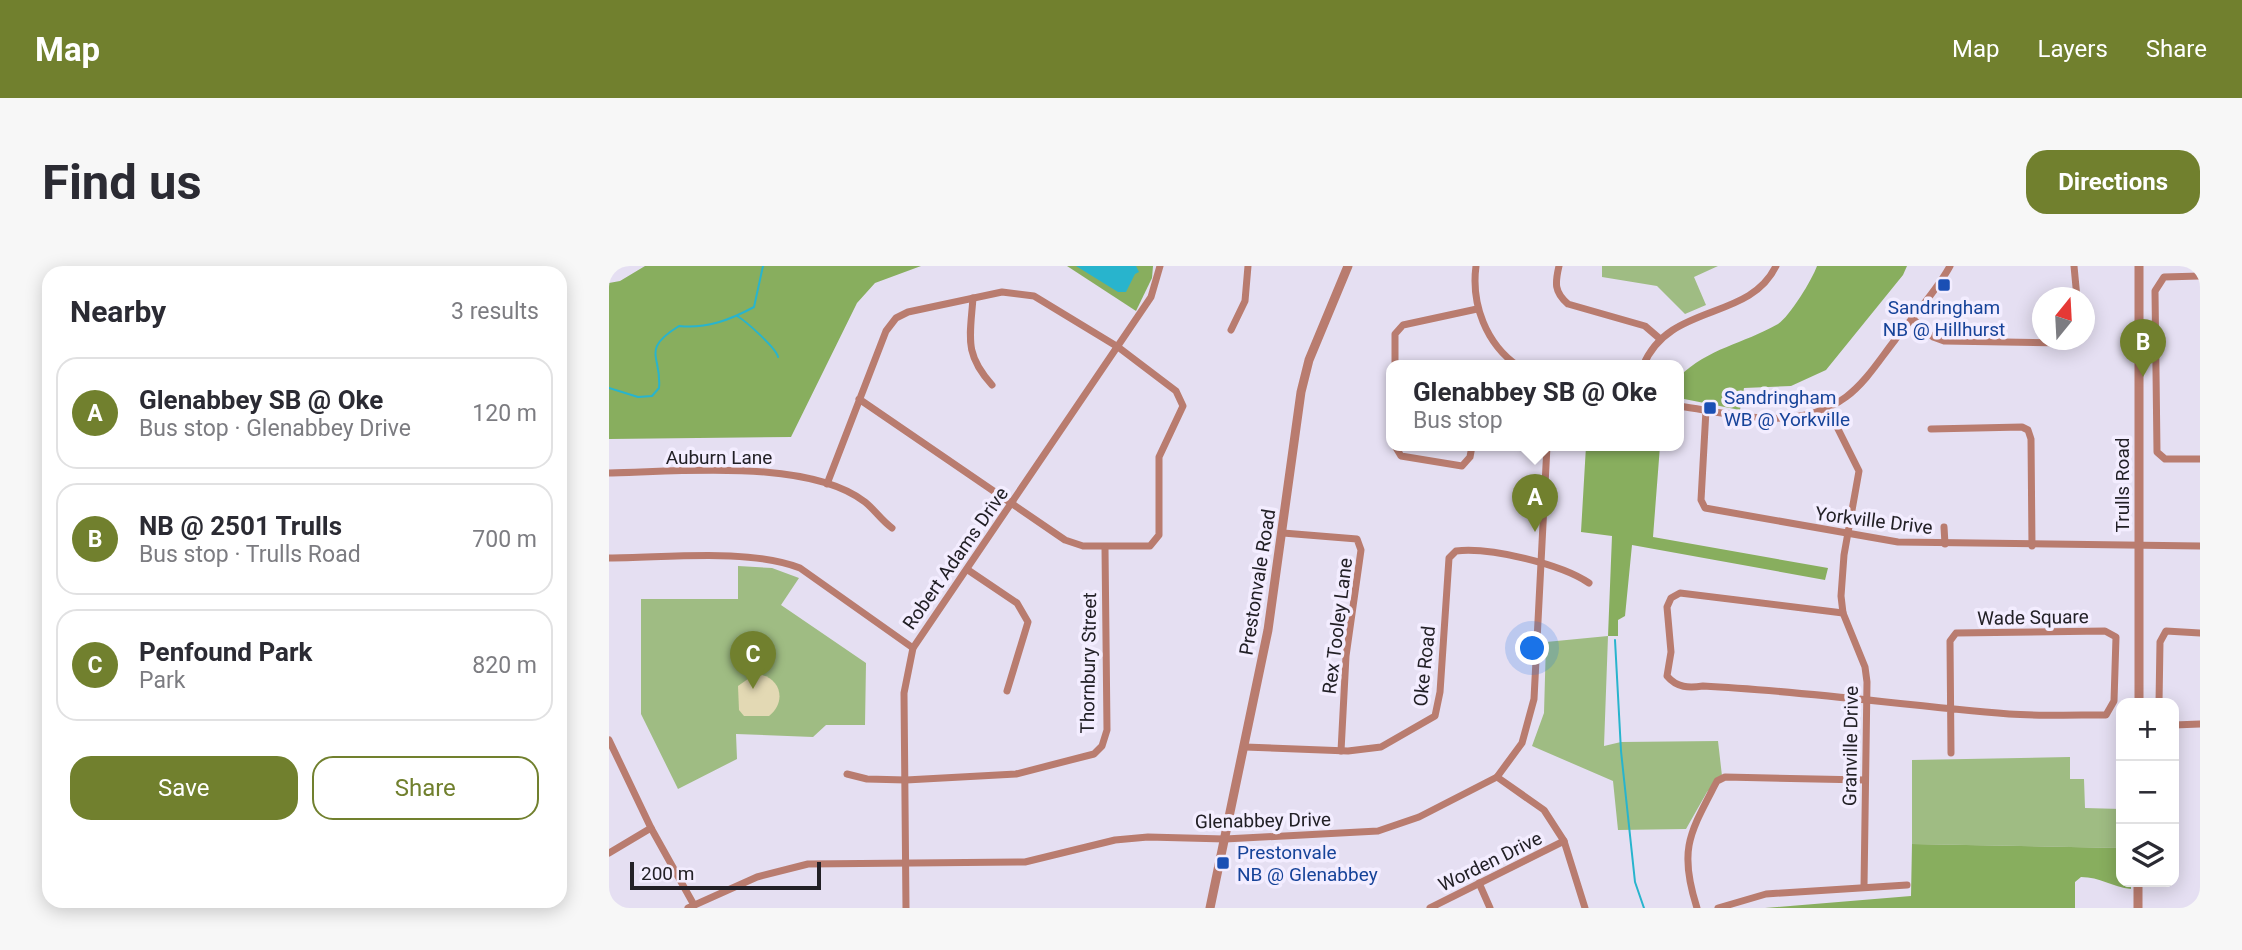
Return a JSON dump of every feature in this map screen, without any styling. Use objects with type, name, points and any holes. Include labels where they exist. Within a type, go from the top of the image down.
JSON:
[{"type":"street","name":"Robert Adams Drive","points":[[906,908],[904,693],[913,648],[931,617],[968,570],[1151,297],[1160,266]]},
{"type":"street","points":[[1231,330],[1245,301],[1248,266]]},
{"type":"street","name":"Prestonvale Road","points":[[1210,908],[1245,747],[1283,533],[1305,374],[1347,266]]},
{"type":"street","points":[[1476,266],[1477,309],[1491,339],[1510,360]]},
{"type":"street","points":[[1559,266],[1555,284],[1559,296],[1568,304],[1637,323],[1659,338]]},
{"type":"street","points":[[1646,360],[1659,338],[1675,326],[1756,292],[1776,266]]},
{"type":"street","points":[[1684,407],[1770,420],[1789,419],[1828,409],[1848,396],[1868,374],[1950,266]]},
{"type":"street","points":[[2074,266],[2076,287]]},
{"type":"street","name":"Trulls Road","points":[[2139,266],[2139,698]]},
{"type":"street","points":[[2200,276],[2164,277],[2155,290],[2157,452],[2165,459],[2200,459]]},
{"type":"street","points":[[827,484],[859,399],[886,331],[896,318],[908,312],[1002,292],[1034,296],[1118,347],[1176,391],[1183,406],[1159,457],[1159,535],[1150,546],[1083,547],[1065,540],[1014,502],[859,399]]},
{"type":"street","points":[[973,298],[969,349],[976,367],[992,385]]},
{"type":"street","points":[[1395,360],[1395,334],[1403,325],[1477,309]]},
{"type":"street","points":[[1912,318],[1933,338],[1944,341],[2032,343]]},
{"type":"street","name":"Granville Drive","points":[[1828,409],[1859,471],[1847,535],[1841,596],[1843,613],[1865,667],[1864,887]]},
{"type":"street","name":"Yorkville Drive","points":[[1706,410],[1701,500],[1705,508],[1847,535],[1945,544],[2200,546]]},
{"type":"street","points":[[1930,429],[2022,427],[2028,430],[2031,439],[2032,546]]},
{"type":"street","points":[[1398,451],[1401,456],[1462,466],[1470,457],[1471,451]]},
{"type":"street","name":"Glenabbey Drive","points":[[691,906],[711,900],[757,877],[796,865],[1025,862],[1115,840],[1148,836],[1225,839],[1378,831],[1419,817],[1497,777],[1522,743],[1534,699],[1547,451]]},
{"type":"street","name":"Auburn Lane","points":[[609,473],[748,471],[806,477],[864,502],[879,519],[892,527]]},
{"type":"street","points":[[1944,527],[1945,544]]},
{"type":"street","name":"Rex Tooley Lane","points":[[1283,533],[1357,539],[1361,550],[1346,656],[1341,751]]},
{"type":"street","name":"Thornbury Street","points":[[906,780],[1016,774],[1094,754],[1102,746],[1107,730],[1105,548]]},
{"type":"street","name":"Oke Road","points":[[1245,747],[1341,751],[1381,747],[1435,716],[1440,692],[1449,558],[1456,551],[1464,550],[1539,562]]},
{"type":"street","points":[[609,558],[759,557],[784,562],[800,568],[913,648]]},
{"type":"street","points":[[1539,562],[1572,571],[1589,583]]},
{"type":"street","points":[[968,570],[1017,603],[1028,622],[1007,691]]},
{"type":"street","name":"Wade Square","points":[[1843,613],[1680,593],[1671,598],[1667,607],[1671,652],[1667,676],[1674,683],[1689,688],[1788,690],[1865,701],[2011,714],[2106,715],[2114,701],[2116,637],[2105,631],[1956,633],[1950,641],[1949,708]]},
{"type":"street","points":[[2159,698],[2160,642],[2166,631],[2200,633]]},
{"type":"street","points":[[1949,708],[1951,753]]},
{"type":"street","points":[[2179,725],[2200,724]]},
{"type":"street","points":[[609,740],[613,761],[691,906]]},
{"type":"street","points":[[847,774],[867,779],[906,780]]},
{"type":"street","points":[[1497,777],[1544,810],[1564,841],[1585,908]]},
{"type":"street","points":[[1697,908],[1689,883],[1686,853],[1692,828],[1717,781],[1724,777],[1865,780]]},
{"type":"street","points":[[609,853],[651,828]]},
{"type":"street","name":"Worden Drive","points":[[1430,908],[1564,841]]},
{"type":"street","points":[[1479,883],[1490,908]]},
{"type":"street","points":[[1718,908],[1766,894],[1907,885]]},
{"type":"street","points":[[2138,887],[2138,908]]},
{"type":"green space","points":[[645,266],[921,266],[875,283],[857,303],[791,437],[609,439],[609,283],[620,281]]},
{"type":"green space","points":[[1067,266],[1153,266],[1152,278],[1136,311]]},
{"type":"green space","points":[[1602,266],[1718,266],[1694,277],[1706,305],[1685,314],[1657,286],[1602,277]]},
{"type":"green space","points":[[1817,266],[1907,266],[1903,275],[1826,370],[1791,386],[1744,388],[1740,410],[1684,399],[1684,372],[1702,359],[1778,324],[1788,314]]},
{"type":"green space","points":[[1586,451],[1660,451],[1653,537],[1828,568],[1825,580],[1632,545],[1625,616],[1618,620],[1618,636],[1608,636],[1612,536],[1581,532]]},
{"type":"green space","points":[[738,566],[772,568],[799,578],[781,605],[866,663],[865,725],[826,725],[813,737],[736,734],[737,759],[678,789],[641,714],[641,599],[738,599]]},
{"type":"green space","points":[[1608,636],[1604,746],[1621,742],[1718,741],[1722,776],[1707,792],[1686,829],[1618,830],[1613,781],[1532,746],[1544,713],[1546,642]]},
{"type":"green space","points":[[2070,757],[2070,779],[2084,779],[2085,808],[2116,809],[2116,848],[1912,844],[1912,760]]},
{"type":"green space","points":[[1912,844],[2116,848],[2116,885],[2081,877],[2075,882],[2075,908],[1765,908],[1911,896]]},
{"type":"sand","points":[[755,674],[770,679],[779,690],[778,703],[769,716],[744,716],[739,710],[738,686]]},
{"type":"water","points":[[1076,266],[1136,266],[1139,272],[1135,274],[1126,292],[1118,292]]},
{"type":"waterway","points":[[609,388],[638,397],[652,396],[659,388],[655,354],[660,341],[679,326],[718,322],[754,307],[763,266]]},
{"type":"waterway","points":[[737,316],[754,329],[778,357]]},
{"type":"waterway","points":[[1615,640],[1621,751],[1635,882],[1644,908]]},
{"type":"place","name":"Sandringham NB @ Hillhurst","points":[[1944,285]]},
{"type":"place","name":"NB @ 2501 Trulls","points":[[2143,377]]},
{"type":"place","name":"Sandringham WB @ Yorkville","points":[[1710,408]]},
{"type":"place","name":"Glenabbey SB @ Oke","points":[[1535,532]]},
{"type":"place","name":"Penfound Park","points":[[753,689]]},
{"type":"place","name":"Prestonvale NB @ Glenabbey","points":[[1223,863]]}]
